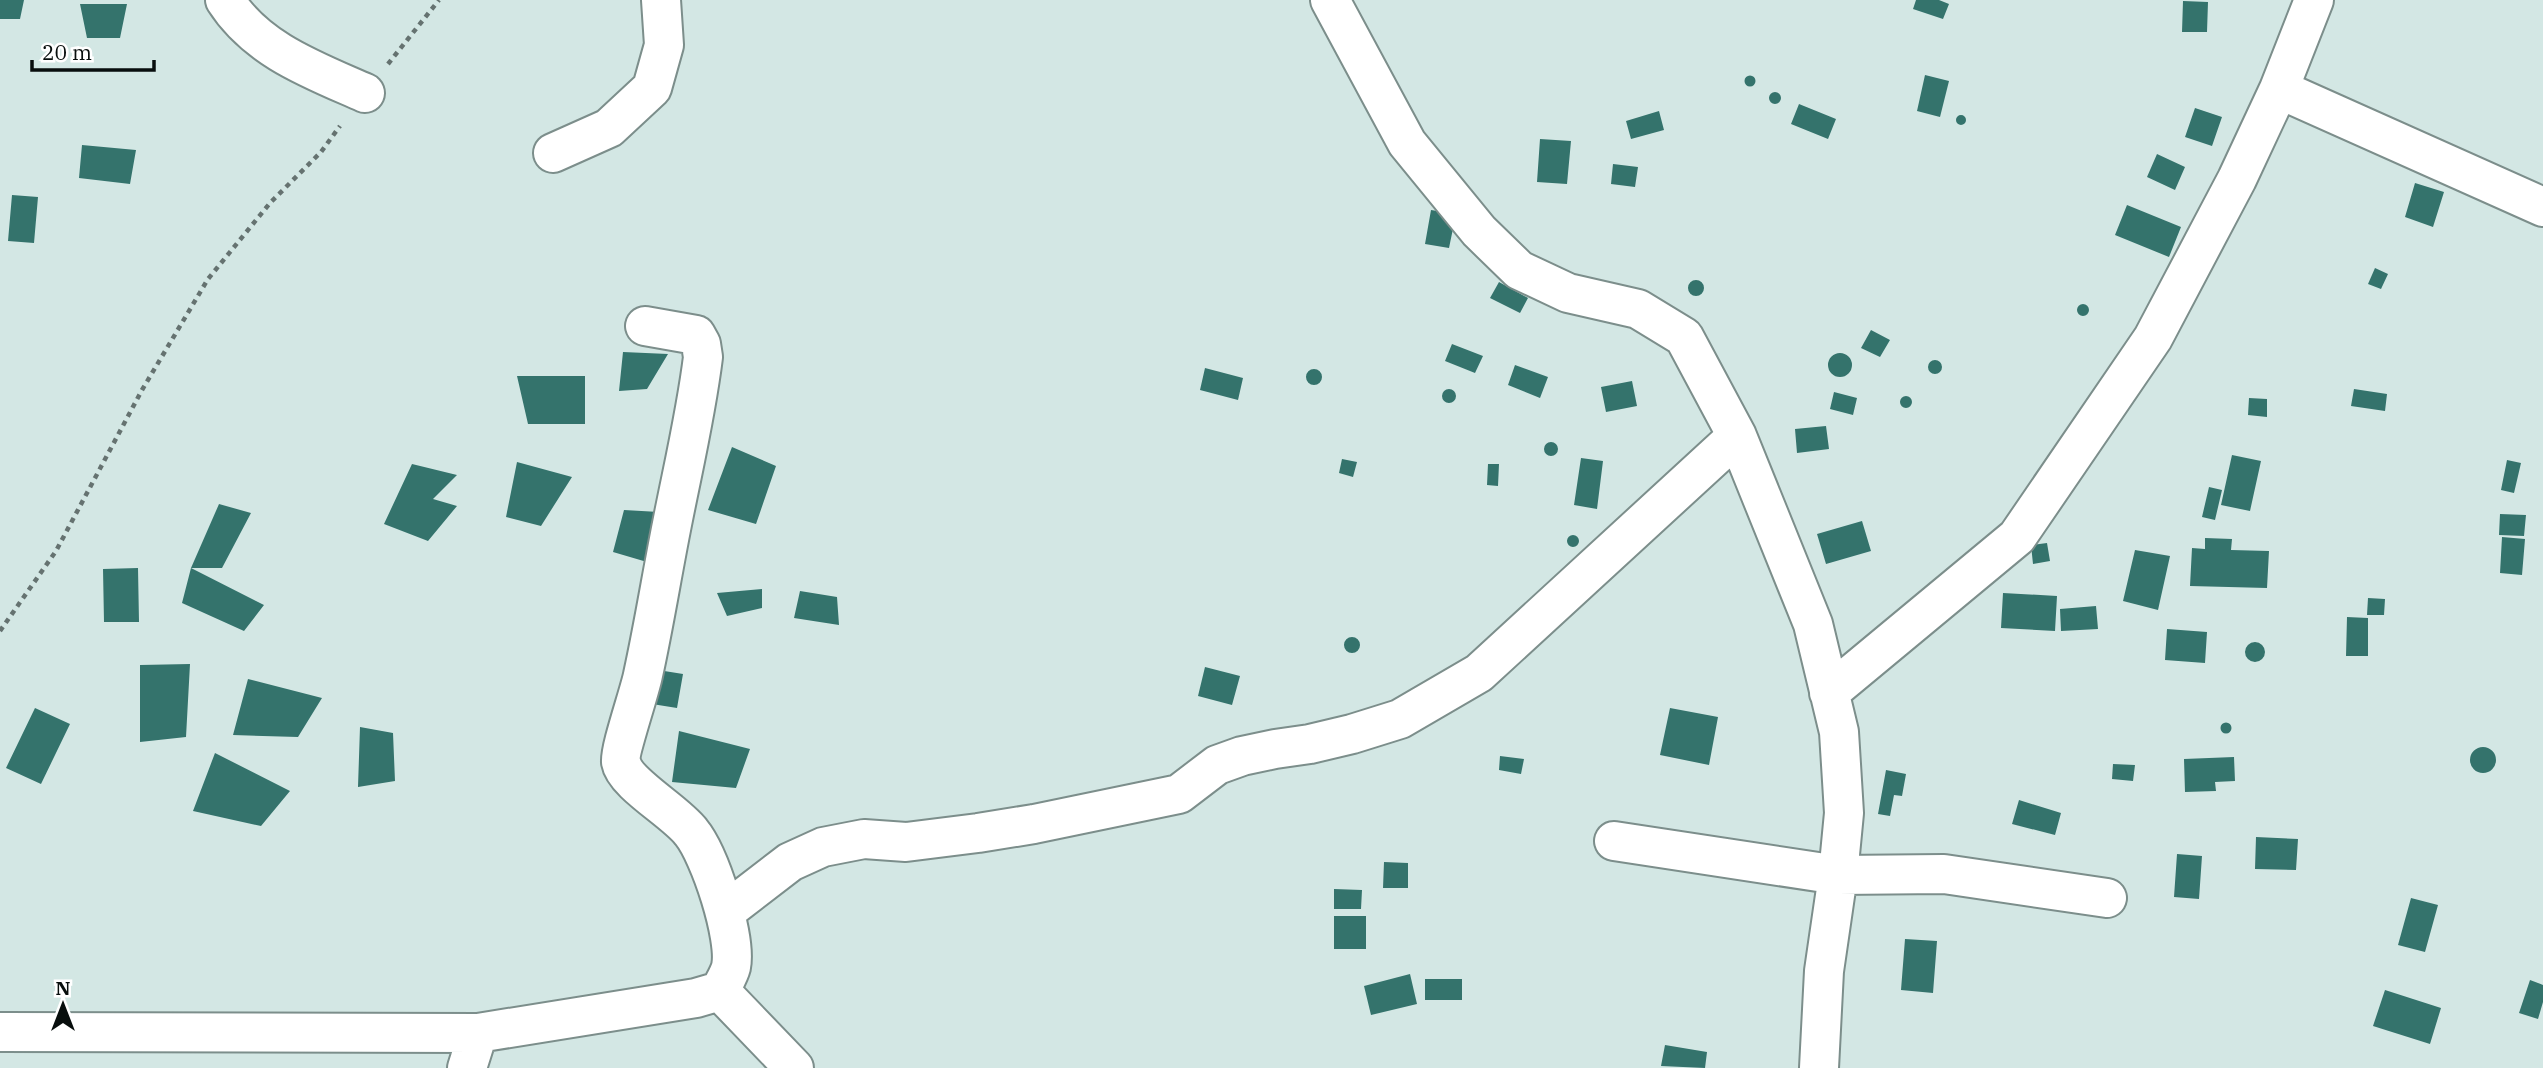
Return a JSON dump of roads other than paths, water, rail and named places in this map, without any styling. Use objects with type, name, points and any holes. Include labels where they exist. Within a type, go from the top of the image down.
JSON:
[{"type":"street","points":[[225,0],[234,14],[291,61],[365,93]]},
{"type":"street","points":[[553,153],[609,128],[652,88],[664,45],[661,0]]},
{"type":"street","points":[[1330,0],[1407,144],[1479,231],[1519,270],[1568,293],[1638,309],[1684,337],[1737,436],[1813,624],[1839,732],[1844,813],[1824,971],[1819,1068]]},
{"type":"street","points":[[1829,693],[2017,537],[2153,338],[2237,179],[2279,89],[2314,0]]},
{"type":"street","points":[[2279,89],[2543,207]]},
{"type":"street","points":[[0,1032],[472,1051],[720,991],[731,967],[724,912],[709,865],[691,832],[663,804],[627,776],[621,759],[648,654],[688,450],[703,357],[696,335],[645,326]]},
{"type":"street","points":[[724,912],[790,862],[823,847],[864,839],[906,842],[978,833],[1179,794],[1217,765],[1242,756],[1321,742],[1400,719],[1479,673],[1737,436]]},
{"type":"street","points":[[1614,841],[1838,875],[1944,874],[2107,898]]},
{"type":"street","points":[[720,991],[794,1068]]}]
